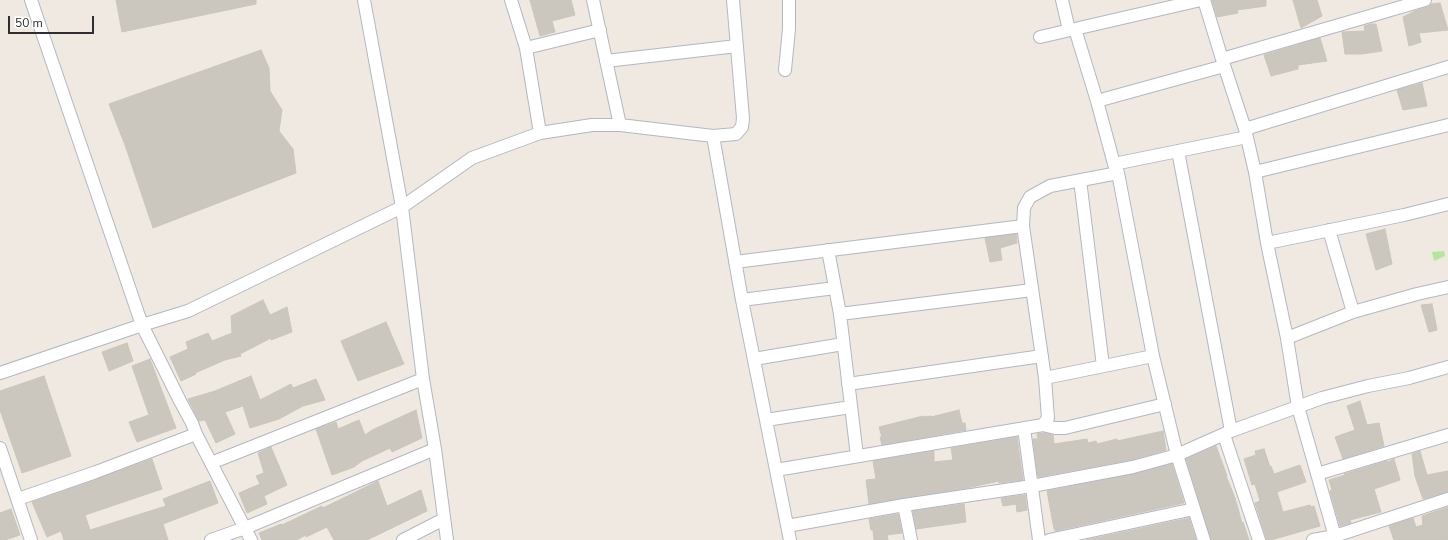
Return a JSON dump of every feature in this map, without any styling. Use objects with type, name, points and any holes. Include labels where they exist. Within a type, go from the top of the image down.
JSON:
[{"type":"street","points":[[31,0],[142,325],[251,540]]},
{"type":"street","points":[[364,0],[402,208],[423,379],[435,449],[447,540]]},
{"type":"street","points":[[511,0],[526,48],[540,133]]},
{"type":"street","points":[[594,0],[620,125]]},
{"type":"street","points":[[0,373],[188,311],[402,208],[472,158],[540,133],[592,125],[620,125],[713,136],[736,134],[742,127],[738,46],[733,0]]},
{"type":"street","points":[[785,70],[789,29],[789,0]]},
{"type":"street","points":[[1062,0],[1097,101],[1116,169],[1153,356],[1177,455],[1204,540]]},
{"type":"street","points":[[1040,37],[1202,0],[1246,133],[1287,338],[1298,407],[1336,538]]},
{"type":"street","points":[[1097,101],[1426,0]]},
{"type":"street","points":[[526,48],[600,30]]},
{"type":"street","points":[[606,61],[738,46]]},
{"type":"street","points":[[1043,425],[1048,418],[1045,378],[1023,226],[1024,208],[1030,197],[1050,186],[1080,180],[1178,151],[1246,133],[1448,67]]},
{"type":"street","points":[[1255,172],[1448,125]]},
{"type":"street","points":[[713,136],[742,300],[790,540]]},
{"type":"street","points":[[1178,151],[1228,433],[1259,540]]},
{"type":"street","points":[[1080,180],[1103,366]]},
{"type":"street","points":[[1267,243],[1404,215],[1448,204]]},
{"type":"street","points":[[735,262],[1023,226]]},
{"type":"street","points":[[1329,230],[1353,312]]},
{"type":"street","points":[[828,250],[840,314],[857,456]]},
{"type":"street","points":[[1287,338],[1353,312],[1448,287]]},
{"type":"street","points":[[742,300],[835,288]]},
{"type":"street","points":[[840,314],[1032,290]]},
{"type":"street","points":[[754,359],[843,344]]},
{"type":"street","points":[[848,384],[1042,356]]},
{"type":"street","points":[[1045,378],[1153,356]]},
{"type":"street","points":[[787,526],[904,505],[1032,486],[1133,467],[1177,455],[1228,433],[1330,396],[1368,386],[1409,378],[1448,367]]},
{"type":"street","points":[[211,463],[423,379]]},
{"type":"street","points":[[776,470],[1043,425],[1055,428],[1064,428],[1165,404]]},
{"type":"street","points":[[766,420],[851,407]]},
{"type":"street","points":[[1024,428],[1040,540]]},
{"type":"street","points":[[18,499],[96,472],[196,434]]},
{"type":"street","points":[[1317,474],[1448,435]]},
{"type":"street","points":[[0,448],[31,540]]},
{"type":"street","points":[[211,540],[245,528],[435,449]]},
{"type":"street","points":[[1313,540],[1336,538],[1448,499]]},
{"type":"street","points":[[904,505],[911,540]]},
{"type":"street","points":[[1049,540],[1194,510]]},
{"type":"street","points":[[403,540],[444,519]]},
{"type":"green space","points":[[1444,251],[1445,256],[1434,261],[1432,252]]},
{"type":"building","points":[[116,0],[256,0],[256,4],[122,32]]},
{"type":"building","points":[[530,0],[571,0],[575,15],[552,21],[555,32],[540,36]]},
{"type":"building","points":[[1212,0],[1266,0],[1266,6],[1237,10],[1238,13],[1217,17]]},
{"type":"building","points":[[1293,0],[1317,0],[1322,16],[1301,28]]},
{"type":"building","points":[[1440,3],[1448,30],[1419,33],[1421,42],[1409,46],[1403,17],[1431,4]]},
{"type":"building","points":[[1376,24],[1382,51],[1362,54],[1345,54],[1342,32],[1365,31],[1364,26]]},
{"type":"building","points":[[1320,38],[1327,61],[1298,65],[1298,69],[1271,76],[1264,55]]},
{"type":"building","points":[[261,50],[269,68],[270,91],[282,110],[279,131],[293,149],[296,173],[153,228],[125,145],[109,104]]},
{"type":"building","points":[[1422,83],[1427,106],[1403,110],[1397,90]]},
{"type":"building","points":[[1385,229],[1392,264],[1376,270],[1366,234]]},
{"type":"building","points":[[1016,234],[1017,243],[1000,248],[1002,260],[990,262],[985,238]]},
{"type":"building","points":[[263,300],[270,315],[287,307],[292,332],[271,340],[271,338],[240,354],[241,356],[225,360],[181,381],[170,357],[188,349],[186,342],[208,333],[212,341],[232,333],[231,316]]},
{"type":"building","points":[[1432,304],[1437,330],[1429,332],[1421,305]]},
{"type":"building","points":[[386,322],[404,364],[358,381],[341,341]]},
{"type":"building","points":[[127,343],[133,361],[109,371],[102,352]]},
{"type":"building","points":[[150,359],[176,428],[137,442],[129,422],[149,415],[132,366]]},
{"type":"building","points":[[44,376],[71,456],[22,473],[0,410],[0,391]]},
{"type":"building","points":[[251,376],[260,400],[291,384],[293,388],[316,379],[325,400],[303,406],[279,419],[250,428],[243,406],[225,412],[235,434],[216,443],[205,420],[199,421],[188,399],[215,391]]},
{"type":"building","points":[[1360,401],[1367,425],[1379,423],[1384,446],[1343,459],[1335,437],[1355,430],[1347,406]]},
{"type":"building","points":[[416,410],[422,438],[392,452],[390,448],[362,461],[354,467],[332,475],[316,429],[336,422],[338,429],[359,420],[365,435],[372,430]]},
{"type":"building","points":[[959,410],[962,423],[965,423],[966,430],[882,445],[880,437],[882,437],[879,427],[923,416],[931,417]]},
{"type":"building","points":[[1163,431],[1166,450],[1131,460],[1038,477],[1033,439],[1038,439],[1037,434],[1043,433],[1053,435],[1054,444],[1087,439],[1088,443],[1096,441],[1097,444]]},
{"type":"building","points":[[1017,437],[1023,480],[999,483],[999,481],[962,489],[869,504],[866,480],[876,479],[873,461],[934,451],[934,462],[953,460],[951,448]]},
{"type":"building","points":[[1216,446],[1249,540],[1211,540],[1186,459]]},
{"type":"building","points":[[271,447],[287,485],[264,496],[267,504],[247,513],[239,493],[260,484],[256,476],[264,473],[258,453]]},
{"type":"building","points":[[1264,449],[1274,474],[1300,465],[1306,482],[1277,492],[1283,512],[1310,505],[1311,507],[1314,506],[1320,526],[1267,540],[1255,503],[1260,501],[1255,484],[1252,485],[1244,459],[1256,455],[1255,451]]},
{"type":"building","points":[[1420,451],[1427,475],[1448,471],[1448,492],[1423,499],[1415,476],[1412,454]]},
{"type":"building","points":[[152,459],[162,489],[85,515],[90,530],[166,506],[163,499],[210,481],[218,503],[163,524],[168,540],[64,540],[61,531],[47,537],[32,502]]},
{"type":"building","points":[[1394,459],[1400,480],[1374,489],[1381,512],[1350,520],[1351,523],[1340,526],[1330,491],[1332,490],[1329,480]]},
{"type":"building","points":[[1172,464],[1184,503],[1055,531],[1047,491],[1134,474]]},
{"type":"building","points":[[378,481],[387,506],[421,490],[427,511],[367,540],[334,540],[327,527],[296,540],[262,540],[259,533],[281,524],[282,525],[322,506],[323,508]]},
{"type":"building","points":[[1025,495],[1027,510],[1017,512],[1016,504],[1003,506],[1001,498]]},
{"type":"building","points":[[964,504],[966,522],[916,529],[913,511]]},
{"type":"building","points":[[1448,507],[1448,540],[1394,540],[1389,526],[1413,518],[1416,527],[1423,525],[1422,516]]},
{"type":"building","points":[[11,509],[20,535],[5,540],[0,540],[0,513]]},
{"type":"building","points":[[898,514],[902,533],[887,535],[888,540],[874,540],[873,530],[871,530],[869,519]]},
{"type":"building","points":[[1189,518],[1196,540],[1086,540]]}]
